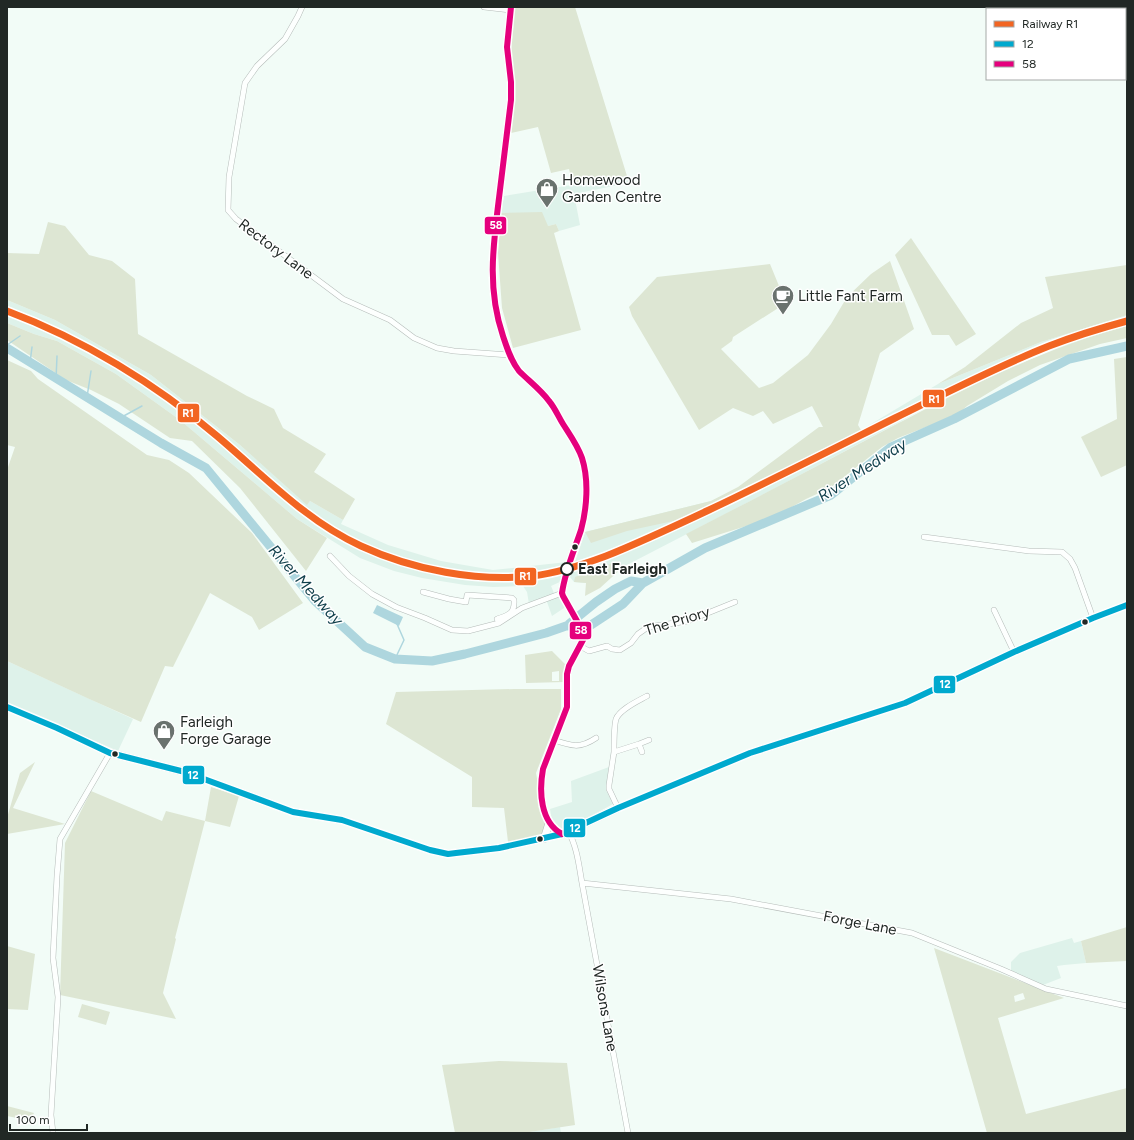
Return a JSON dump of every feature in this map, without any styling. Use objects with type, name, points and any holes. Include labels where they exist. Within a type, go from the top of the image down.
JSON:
[{"type":"main road","points":[[511,9],[507,47],[511,82],[511,100],[492,261],[492,276],[498,316],[502,335],[509,354],[518,370],[550,402],[578,448],[585,470],[586,506],[562,593],[584,638],[569,666],[567,674],[567,707],[543,769],[541,789],[543,806],[549,823],[556,831],[565,833]]},
{"type":"main road","points":[[7,707],[57,728],[110,753],[185,772],[293,812],[342,820],[430,850],[441,853],[456,853],[499,848],[565,833],[618,808],[750,753],[906,703],[1014,652],[1093,618],[1127,606]]},
{"type":"main road","points":[[544,839],[549,823]]},
{"type":"street","name":"Rectory Lane","points":[[302,7],[285,39],[257,66],[245,83],[229,177],[228,210],[236,219],[343,299],[390,320],[414,338],[437,348],[448,350],[509,354]]},
{"type":"street","points":[[484,7],[511,9]]},
{"type":"street","points":[[924,536],[1029,551],[1062,552],[1070,559],[1075,568],[1093,618]]},
{"type":"street","points":[[330,556],[349,576],[372,594],[396,607],[452,630],[468,631],[499,623],[524,608],[562,593]]},
{"type":"street","points":[[423,592],[466,602],[467,595],[512,598],[514,600],[514,609],[512,612],[497,619],[499,623]]},
{"type":"street","name":"The Priory","points":[[582,643],[588,651],[607,646],[612,649],[620,650],[631,644],[638,634],[648,627],[688,622],[735,602]]},
{"type":"street","points":[[994,610],[1014,652]]},
{"type":"street","points":[[618,808],[609,789],[614,752],[616,719],[628,707],[647,696]]},
{"type":"street","points":[[554,740],[567,745],[576,746],[590,745],[596,738]]},
{"type":"street","points":[[614,752],[649,740]]},
{"type":"street","points":[[639,744],[642,752]]},
{"type":"street","points":[[53,1133],[51,1115],[58,997],[53,958],[56,876],[60,839],[110,753]]},
{"type":"street","name":"Wilsons Lane","points":[[565,833],[571,836],[575,849],[628,1133]]},
{"type":"street","name":"Forge Lane","points":[[582,883],[731,899],[912,933],[1046,989],[1127,1006]]},
{"type":"shaded area","points":[[515,7],[575,7],[627,176],[573,185],[569,169],[551,173],[538,127],[511,133],[515,95],[511,50]]},
{"type":"shaded area","points":[[1127,7],[1127,32],[1126,8],[1096,8]]},
{"type":"shaded area","points":[[627,176],[628,183],[574,194],[580,225],[559,231],[556,224],[548,226],[501,213],[504,196]]},
{"type":"shaded area","points":[[542,212],[548,226],[556,224],[559,231],[554,233],[581,330],[513,348],[502,308],[498,253],[501,213]]},
{"type":"shaded area","points":[[48,222],[65,226],[89,255],[112,261],[135,279],[138,334],[247,396],[274,409],[283,428],[326,454],[314,472],[355,499],[343,520],[310,501],[307,505],[240,445],[151,375],[55,320],[7,300],[7,253],[39,254]]},
{"type":"shaded area","points":[[911,238],[976,334],[956,346],[949,335],[932,335],[895,255]]},
{"type":"shaded area","points":[[890,261],[914,329],[880,353],[858,425],[861,430],[745,490],[678,520],[627,531],[591,543],[585,532],[711,501],[738,487],[819,427],[823,427],[812,406],[773,424],[763,411],[753,416],[733,408],[699,430],[632,316],[629,307],[657,277],[770,264],[786,303],[733,337],[732,341],[721,349],[759,388],[773,383],[808,355],[831,324],[847,297],[871,274]]},
{"type":"shaded area","points":[[1127,265],[1127,315],[1041,342],[938,384],[965,367],[1021,323],[1053,308],[1045,277]]},
{"type":"shaded area","points":[[7,300],[55,320],[151,375],[240,445],[307,504],[310,501],[343,520],[341,524],[388,545],[441,561],[493,570],[567,562],[562,581],[551,586],[554,593],[561,598],[567,606],[552,616],[546,599],[529,604],[527,592],[523,586],[493,587],[465,585],[422,578],[394,571],[360,558],[297,519],[180,420],[116,374],[57,341],[34,334],[7,323]]},
{"type":"shaded area","points":[[1127,315],[1127,326],[1039,355],[928,407],[623,567],[586,583],[574,582],[570,577],[585,532],[711,501],[861,430],[938,384],[1041,342]]},
{"type":"shaded area","points":[[7,323],[34,334],[57,341],[116,374],[180,420],[297,519],[327,538],[306,571],[240,488],[192,441],[170,438],[119,404],[91,390],[66,380],[7,340]]},
{"type":"shaded area","points":[[1127,326],[1127,338],[1100,344],[1040,365],[1008,381],[967,406],[957,415],[898,438],[882,447],[830,488],[790,508],[756,523],[692,543],[686,534],[996,374],[1061,347]]},
{"type":"shaded area","points":[[1127,357],[1127,465],[1101,477],[1081,437],[1117,419],[1114,359]]},
{"type":"shaded area","points":[[7,360],[31,371],[38,379],[147,455],[169,460],[189,473],[252,533],[303,603],[259,630],[252,617],[210,593],[173,667],[165,666],[141,722],[7,661],[7,470],[15,447],[7,445]]},
{"type":"shaded area","points":[[618,561],[623,567],[600,588],[585,596],[586,583],[574,582],[575,577]]},
{"type":"shaded area","points":[[552,651],[565,664],[565,682],[526,683],[525,655]],"holes":[[[559,671],[559,681],[552,681],[552,672]]]},
{"type":"shaded area","points":[[7,661],[133,719],[118,751],[7,703]]},
{"type":"shaded area","points":[[561,689],[561,709],[536,773],[546,829],[539,836],[508,842],[504,808],[472,807],[472,777],[386,724],[396,692]]},
{"type":"shaded area","points":[[35,762],[13,808],[65,824],[7,834],[7,818],[20,773]]},
{"type":"shaded area","points":[[609,767],[606,790],[613,804],[569,828],[559,831],[552,821],[550,809],[572,802],[571,781]]},
{"type":"shaded area","points":[[211,787],[239,796],[230,827],[205,821]]},
{"type":"shaded area","points":[[91,791],[162,821],[166,811],[205,821],[175,938],[163,993],[176,1019],[60,995],[65,843]]},
{"type":"shaded area","points":[[1127,927],[1127,961],[1086,963],[1081,941]]},
{"type":"shaded area","points":[[1072,938],[1074,943],[1081,941],[1086,963],[1057,966],[1061,978],[1043,985],[1011,972],[1011,962],[1020,953]]},
{"type":"shaded area","points":[[7,946],[35,954],[28,1010],[7,1009]]},
{"type":"shaded area","points":[[934,948],[1064,998],[998,1018],[1026,1114],[1127,1088],[1127,1133],[987,1133]],"holes":[[[1023,993],[1025,999],[1015,1002],[1014,996]]]},
{"type":"shaded area","points":[[82,1004],[110,1012],[106,1025],[78,1017]]},
{"type":"shaded area","points":[[499,1061],[567,1063],[575,1125],[523,1133],[455,1133],[442,1065]]},
{"type":"shaded area","points":[[7,1106],[34,1113],[31,1119],[7,1116]]},
{"type":"shaded area","points":[[560,1127],[561,1133],[523,1133]]},
{"type":"water","points":[[377,605],[403,617],[399,626],[373,613]]},
{"type":"waterway","points":[[7,345],[20,336]]},
{"type":"waterway","name":"River Medway","points":[[7,348],[161,443],[206,468],[315,601],[365,647],[395,659],[432,661],[546,633],[566,626],[591,625],[623,604],[643,583],[705,548],[831,495],[891,447],[954,419],[1069,359],[1127,346]]},
{"type":"waterway","points":[[30,363],[32,347]]},
{"type":"waterway","points":[[56,379],[57,356]]},
{"type":"waterway","points":[[87,397],[91,371]]},
{"type":"waterway","points":[[120,418],[142,406]]},
{"type":"waterway","name":"River Medway","points":[[569,624],[615,589],[631,581],[643,583]]},
{"type":"waterway","points":[[395,659],[404,640],[397,624]]},
{"type":"rail line","name":"R1","points":[[7,311],[63,335],[117,364],[144,381],[194,417],[303,510],[341,536],[361,546],[402,562],[446,572],[490,577],[542,575],[561,571],[619,551],[733,499],[952,390],[1010,363],[1068,339],[1127,321]]},
{"type":"transit line","name":"58","points":[[511,7],[507,47],[511,82],[511,100],[493,250],[493,284],[495,301],[498,319],[511,359],[519,371],[542,393],[555,409],[578,449],[586,475],[586,503],[583,521],[567,569],[562,593],[584,638],[569,666],[567,674],[567,707],[543,769],[541,787],[541,796],[545,814],[549,822],[562,834]]},
{"type":"transit line","name":"12","points":[[7,707],[57,728],[110,753],[185,772],[293,812],[342,820],[430,850],[448,854],[499,848],[562,834],[618,808],[750,753],[905,703],[1014,652],[1127,605]]},
{"type":"place","name":"Homewood Garden Centre","points":[[547,208]]},
{"type":"place","name":"Little Fant Farm","points":[[783,316]]},
{"type":"place","name":"East Farleigh","points":[[567,569]]},
{"type":"place","name":"Farleigh Forge Garage","points":[[164,750]]}]
